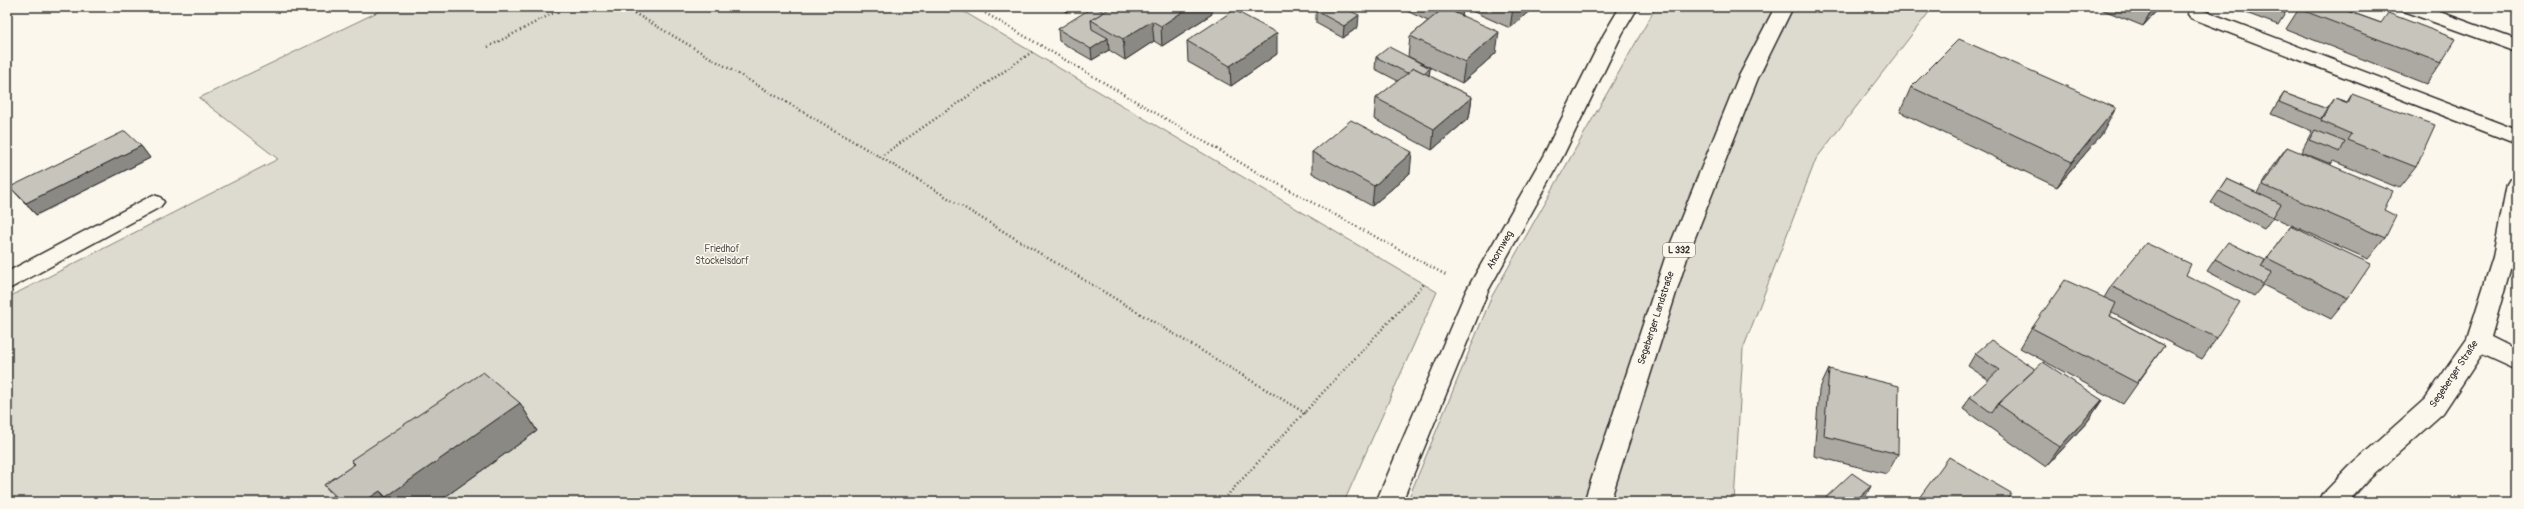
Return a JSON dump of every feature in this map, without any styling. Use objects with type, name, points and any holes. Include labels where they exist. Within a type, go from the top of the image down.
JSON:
[{"type":"street","name":"Ahornweg","points":[[1389,502],[1477,291],[1553,156],[1613,34],[1629,7]]},
{"type":"street","name":"Segeberger Landstraße","points":[[1597,502],[1676,256],[1748,78],[1784,7]]},
{"type":"street","points":[[2409,7],[2517,46]]},
{"type":"street","points":[[2197,14],[2517,137]]},
{"type":"street","name":"Segeberger Straße","points":[[2332,502],[2359,473],[2434,406],[2478,341],[2504,257],[2517,184]]},
{"type":"street","points":[[7,282],[153,202]]},
{"type":"street","points":[[2478,341],[2517,361]]},
{"type":"path","points":[[488,47],[565,7]]},
{"type":"path","points":[[624,7],[880,157],[1305,413]]},
{"type":"path","points":[[975,7],[1258,174],[1477,291]]},
{"type":"path","points":[[880,157],[1032,52]]},
{"type":"path","points":[[1221,502],[1424,284]]},
{"type":"green space","name":"Friedhof Stockelsdorf","points":[[388,7],[956,7],[1437,292],[1344,502],[7,502],[7,298],[278,159],[199,98]]},
{"type":"green space","points":[[1656,7],[1933,7],[1816,159],[1743,349],[1734,502],[1407,502],[1492,296]]},
{"type":"building","points":[[1093,7],[1104,12],[1091,20],[1092,29],[1108,38],[1091,49],[1058,29]]},
{"type":"building","points":[[1112,7],[1190,7],[1161,26],[1152,21],[1123,39],[1091,20]]},
{"type":"building","points":[[1322,7],[1342,7],[1359,15],[1344,26],[1316,11]]},
{"type":"building","points":[[1424,7],[1463,7],[1456,13],[1444,8],[1438,13]]},
{"type":"building","points":[[2269,7],[2289,7],[2285,13]]},
{"type":"building","points":[[2300,7],[2340,7],[2339,8],[2381,23],[2388,13],[2456,39],[2441,63],[2299,9]]},
{"type":"building","points":[[1444,8],[1499,32],[1465,62],[1410,36]]},
{"type":"building","points":[[1234,10],[1277,33],[1230,66],[1187,41]]},
{"type":"building","points":[[1959,39],[2116,108],[2072,162],[1911,87]]},
{"type":"building","points":[[1389,47],[1430,68],[1424,73],[1414,68],[1407,73],[1376,57]]},
{"type":"building","points":[[1414,68],[1472,97],[1434,129],[1376,98]]},
{"type":"building","points":[[2284,93],[2327,109],[2321,119],[2279,102]]},
{"type":"building","points":[[2352,94],[2435,125],[2416,167],[2347,140],[2351,134],[2321,121],[2335,98],[2348,103]]},
{"type":"building","points":[[1351,120],[1412,152],[1374,186],[1312,152]]},
{"type":"building","points":[[2315,130],[2345,142],[2340,152],[2309,140]]},
{"type":"building","points":[[125,131],[141,146],[26,203],[10,187]]},
{"type":"building","points":[[2287,147],[2393,191],[2384,210],[2396,216],[2385,238],[2263,185]]},
{"type":"building","points":[[2227,179],[2281,204],[2273,217],[2219,191]]},
{"type":"building","points":[[2291,226],[2371,264],[2348,298],[2267,258]]},
{"type":"building","points":[[2228,242],[2265,260],[2261,267],[2272,272],[2263,284],[2215,259]]},
{"type":"building","points":[[2146,243],[2191,264],[2186,275],[2240,302],[2217,338],[2111,286]]},
{"type":"building","points":[[2065,280],[2116,303],[2110,316],[2164,346],[2137,383],[2032,328]]},
{"type":"building","points":[[1991,340],[2035,369],[1998,404],[1992,413],[1970,397],[1999,370],[1975,354]]},
{"type":"building","points":[[2043,362],[2102,400],[2060,447],[1998,404]]},
{"type":"building","points":[[1829,369],[1899,386],[1898,454],[1824,436]]},
{"type":"building","points":[[483,372],[520,403],[386,497],[380,491],[363,502],[342,502],[324,485],[355,464],[351,460]]},
{"type":"building","points":[[1949,457],[2011,493],[2006,502],[1916,502]]},
{"type":"building","points":[[1852,473],[1871,486],[1854,502],[1826,502],[1823,500]]}]
